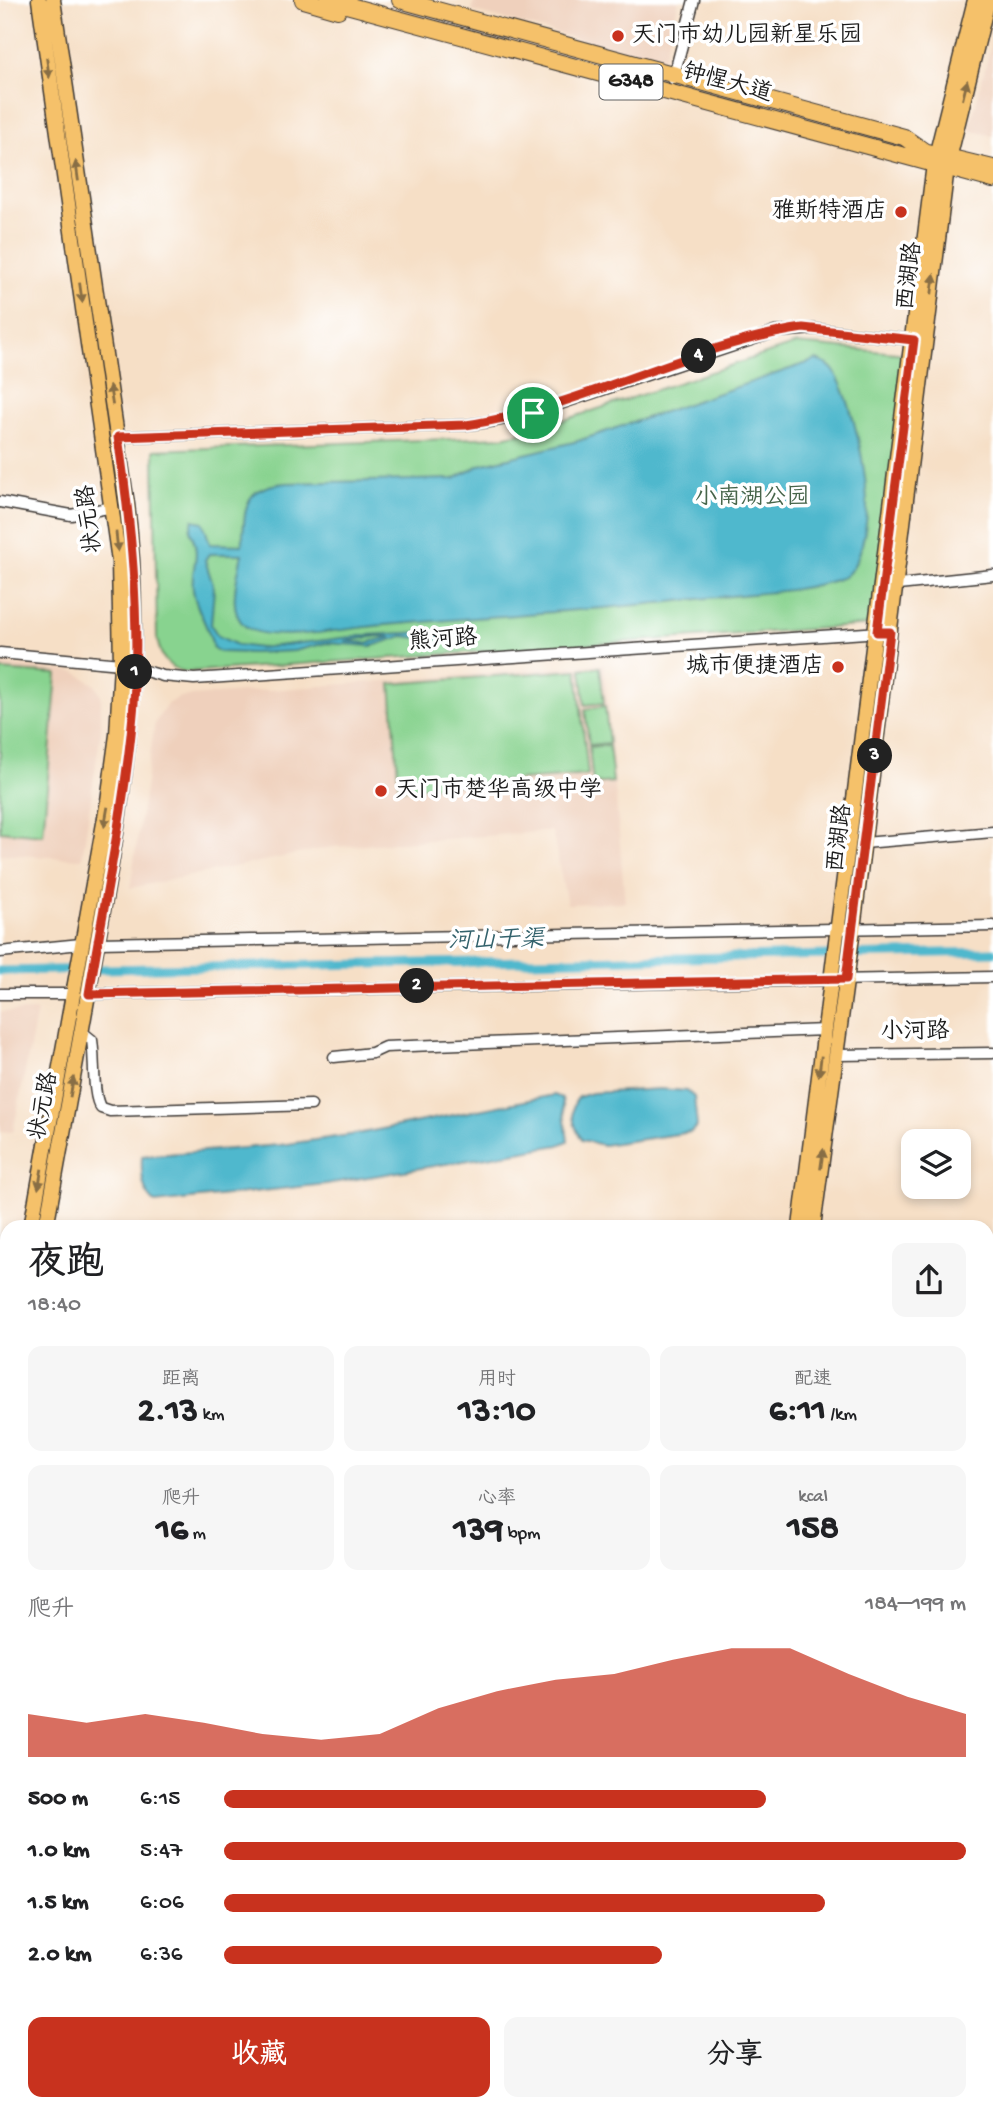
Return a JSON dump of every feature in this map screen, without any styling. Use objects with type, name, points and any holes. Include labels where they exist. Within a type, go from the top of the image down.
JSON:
[{"type":"highway","points":[[303,0],[899,163],[935,159]]},
{"type":"highway","name":"钟惺大道","points":[[328,0],[671,83]]},
{"type":"highway","name":"钟惺大道","points":[[364,0],[671,83],[935,159],[974,169],[993,169]]},
{"type":"highway","points":[[400,0],[671,83]]},
{"type":"highway","points":[[993,161],[974,169],[993,190]]},
{"type":"highway","name":"钟惺大道","points":[[974,169],[993,180]]},
{"type":"main road","name":"状元路","points":[[32,1220],[114,765],[128,666],[113,507],[38,0]]},
{"type":"main road","name":"状元路","points":[[47,1220],[121,813],[132,540],[53,0]]},
{"type":"main road","name":"西湖路","points":[[889,586],[935,159],[975,0]]},
{"type":"main road","name":"西湖路","points":[[846,932],[864,843],[935,159],[988,0]]},
{"type":"main road","name":"西湖路","points":[[846,932],[884,632]]},
{"type":"main road","points":[[801,1220],[825,1030],[839,977],[846,932]]},
{"type":"main road","points":[[814,1220],[836,1055],[839,977]]},
{"type":"street","points":[[671,83],[694,0]]},
{"type":"street","points":[[118,437],[466,425],[533,413],[775,332],[814,329],[914,340]]},
{"type":"street","points":[[0,502],[71,515],[113,507]]},
{"type":"street","points":[[889,586],[993,575]]},
{"type":"street","name":"熊河路","points":[[0,653],[128,666],[163,676],[194,679],[884,632]]},
{"type":"street","points":[[864,843],[993,832]]},
{"type":"street","points":[[97,946],[846,932],[993,926]]},
{"type":"street","points":[[0,952],[81,946]]},
{"type":"street","points":[[89,994],[839,977],[993,977]]},
{"type":"street","points":[[0,994],[73,993]]},
{"type":"street","points":[[334,1057],[372,1053],[385,1047],[825,1030]]},
{"type":"street","points":[[82,1032],[92,1040],[96,1064],[94,1096],[101,1108],[110,1111],[311,1105]]},
{"type":"street","name":"小河路","points":[[836,1055],[993,1053]]},
{"type":"shaded area","name":"天门市幼儿园新星乐园","points":[[474,0],[679,0],[663,61],[472,11]]},
{"type":"shaded area","points":[[993,38],[993,136],[969,130]]},
{"type":"shaded area","points":[[0,664],[76,672],[95,685],[101,695],[101,730],[82,859],[0,854]]},
{"type":"shaded area","name":"天门市楚华高级中学","points":[[604,664],[625,902],[567,904],[552,831],[332,847],[130,888],[155,723],[167,704],[180,697]]},
{"type":"shaded area","points":[[37,1011],[13,1132],[0,1131],[0,1012]]},
{"type":"green space","name":"小南湖公园","points":[[796,344],[907,354],[872,625],[185,672],[169,664],[160,651],[157,639],[154,450],[502,437],[534,430]]},
{"type":"green space","points":[[600,667],[604,703],[585,705],[581,669]]},
{"type":"green space","points":[[0,670],[57,674],[43,835],[0,831]]},
{"type":"green space","points":[[577,670],[588,775],[399,789],[391,684]]},
{"type":"green space","points":[[605,706],[609,743],[589,745],[585,709]]},
{"type":"green space","points":[[609,745],[613,782],[593,784],[589,747]]},
{"type":"water","name":"小南湖公园","points":[[816,360],[821,362],[832,369],[841,384],[862,456],[867,507],[859,555],[844,577],[794,589],[627,606],[276,635],[248,628],[237,613],[235,594],[242,554],[209,554],[205,560],[214,588],[211,625],[218,636],[237,645],[260,648],[368,635],[465,630],[438,640],[403,636],[372,646],[326,643],[294,651],[253,653],[220,652],[213,648],[193,590],[196,548],[190,530],[193,520],[203,522],[210,544],[242,545],[249,502],[253,495],[271,485],[454,479],[480,465],[578,441]],"holes":[[[378,636],[391,637],[366,643],[345,641]]]},
{"type":"water","points":[[660,1089],[687,1091],[694,1097],[697,1126],[691,1132],[603,1145],[582,1140],[573,1113],[573,1107],[579,1097],[592,1093]]},
{"type":"water","points":[[554,1095],[562,1098],[568,1141],[559,1145],[326,1184],[155,1203],[147,1194],[143,1182],[142,1156],[280,1145],[357,1134]]},
{"type":"waterway","name":"河山干渠","points":[[0,971],[993,952]]},
{"type":"place","name":"天门市幼儿园新星乐园","points":[[618,36]]},
{"type":"place","name":"雅斯特酒店","points":[[901,212]]},
{"type":"place","name":"城市便捷酒店","points":[[838,667]]},
{"type":"place","name":"天门市楚华高级中学","points":[[381,791]]},
{"type":"route","points":[[803,328],[914,340],[877,632],[890,632],[846,979],[89,994],[121,813],[134,701],[134,569],[118,437],[466,425],[533,413],[775,332],[803,328]]}]
